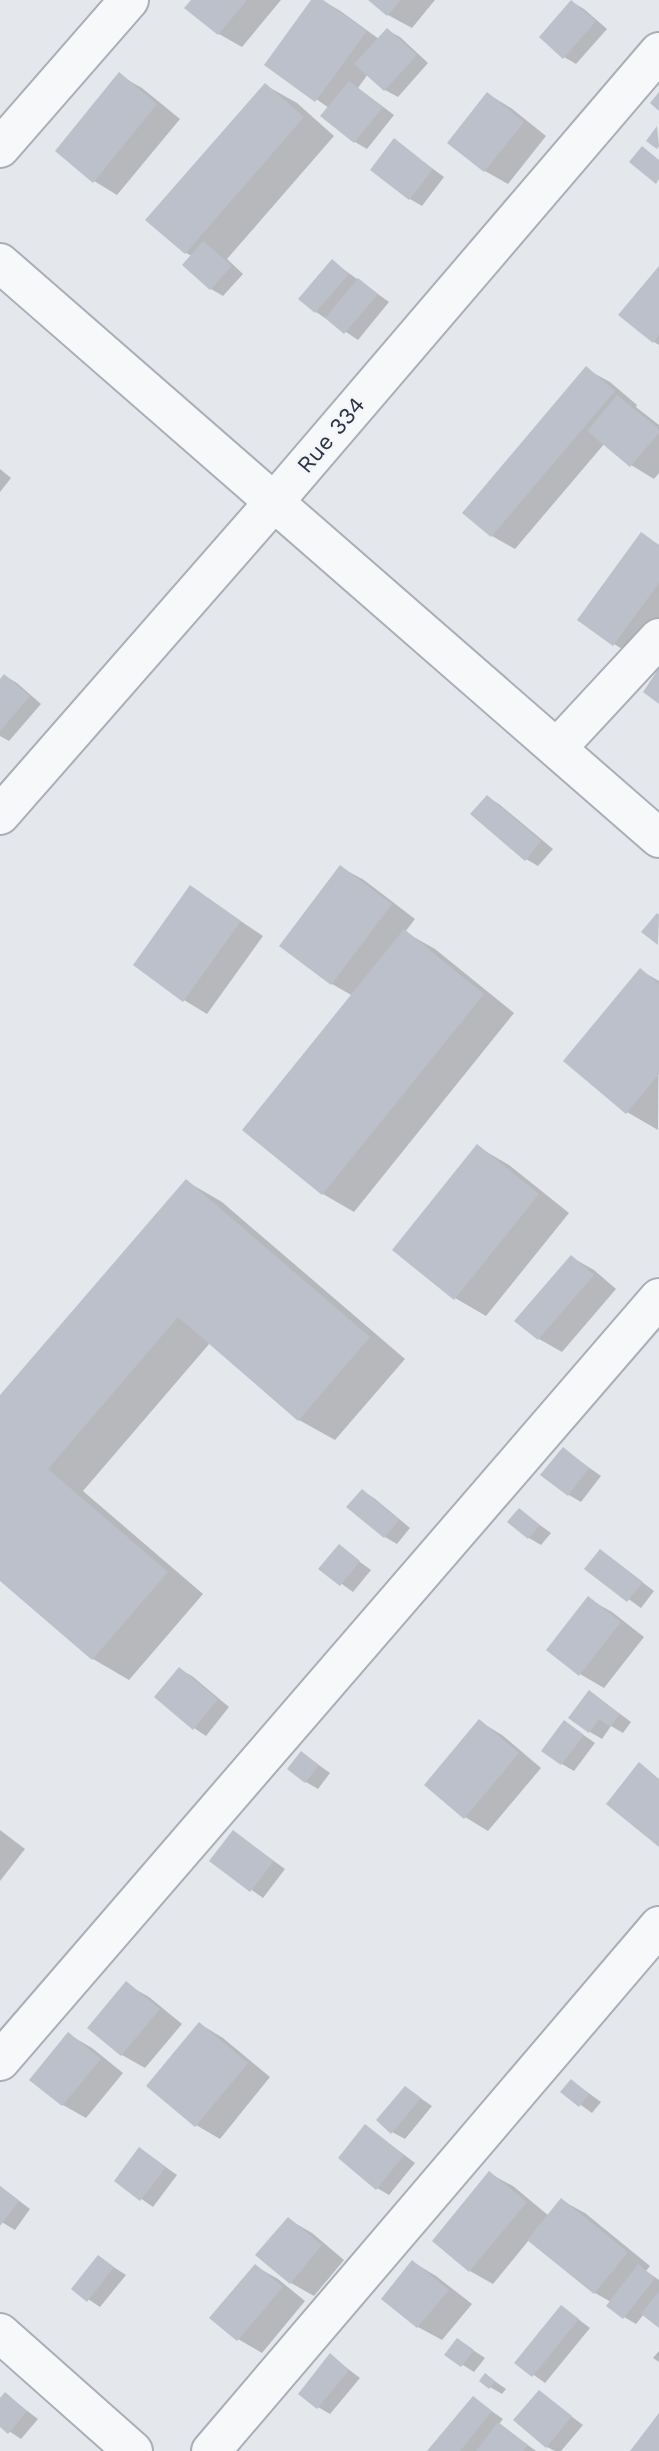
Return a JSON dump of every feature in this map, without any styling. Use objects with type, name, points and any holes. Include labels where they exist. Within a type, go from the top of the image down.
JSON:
[{"type":"street","points":[[0,148],[129,0]]},
{"type":"street","name":"Rue 334","points":[[0,815],[274,502],[659,51]]},
{"type":"street","points":[[0,263],[659,838]]},
{"type":"street","points":[[557,748],[659,638]]},
{"type":"street","points":[[0,2060],[659,1298]]},
{"type":"street","points":[[211,2451],[659,1926]]},
{"type":"street","points":[[0,2333],[133,2451]]},
{"type":"building","points":[[191,0],[247,0],[218,35],[184,8]]},
{"type":"building","points":[[311,0],[323,0],[367,31],[315,102],[264,65]]},
{"type":"building","points":[[368,0],[401,0],[387,16]]},
{"type":"building","points":[[571,0],[596,21],[563,59],[539,37]]},
{"type":"building","points":[[387,28],[417,55],[384,91],[354,64]]},
{"type":"building","points":[[119,72],[157,104],[93,183],[55,151]]},
{"type":"building","points":[[349,81],[383,107],[354,143],[320,116]]},
{"type":"building","points":[[265,83],[304,117],[185,254],[145,220]]},
{"type":"building","points":[[487,92],[524,122],[484,172],[447,143]]},
{"type":"building","points":[[659,92],[659,111],[650,103]]},
{"type":"building","points":[[657,126],[659,146],[657,149],[646,141]]},
{"type":"building","points":[[394,138],[433,169],[409,200],[370,170]]},
{"type":"building","points":[[642,146],[659,160],[659,179],[656,184],[629,162]]},
{"type":"building","points":[[203,241],[232,266],[210,290],[182,265]]},
{"type":"building","points":[[332,259],[349,274],[315,313],[298,299]]},
{"type":"building","points":[[659,266],[659,335],[653,343],[618,315]]},
{"type":"building","points":[[358,278],[378,294],[344,334],[325,318]]},
{"type":"building","points":[[586,366],[615,391],[491,537],[462,513]]},
{"type":"building","points":[[617,395],[659,429],[659,433],[630,467],[587,431]]},
{"type":"building","points":[[641,532],[659,545],[659,583],[613,646],[577,620]]},
{"type":"building","points":[[659,668],[659,704],[643,692]]},
{"type":"building","points":[[4,674],[30,696],[0,731],[0,679]]},
{"type":"building","points":[[487,795],[541,841],[525,861],[470,814]]},
{"type":"building","points":[[340,865],[392,904],[331,985],[279,946]]},
{"type":"building","points":[[190,885],[241,921],[183,1002],[133,965]]},
{"type":"building","points":[[657,913],[659,915],[658,945],[641,932]]},
{"type":"building","points":[[404,929],[484,994],[322,1195],[242,1130]]},
{"type":"building","points":[[640,968],[659,984],[659,1074],[626,1114],[563,1061]]},
{"type":"building","points":[[477,1144],[539,1194],[454,1300],[392,1250]]},
{"type":"building","points":[[186,1179],[370,1337],[298,1421],[178,1317],[48,1469],[168,1572],[92,1660],[0,1581],[0,1395]]},
{"type":"building","points":[[571,1255],[594,1275],[538,1340],[514,1321]]},
{"type":"building","points":[[563,1447],[589,1468],[568,1496],[540,1475]]},
{"type":"building","points":[[362,1489],[399,1520],[384,1538],[346,1507]]},
{"type":"building","points":[[519,1508],[540,1525],[528,1539],[507,1522]]},
{"type":"building","points":[[339,1544],[360,1561],[340,1586],[318,1569]]},
{"type":"building","points":[[600,1549],[643,1582],[627,1602],[584,1569]]},
{"type":"building","points":[[588,1596],[621,1622],[579,1676],[546,1650]]},
{"type":"building","points":[[179,1667],[218,1699],[193,1730],[154,1697]]},
{"type":"building","points":[[589,1690],[620,1714],[610,1727],[599,1719],[589,1733],[568,1718]]},
{"type":"building","points":[[479,1719],[519,1753],[464,1819],[424,1785]]},
{"type":"building","points":[[564,1720],[584,1735],[561,1765],[541,1751]]},
{"type":"building","points":[[301,1751],[319,1765],[305,1783],[287,1769]]},
{"type":"building","points":[[639,1762],[659,1779],[659,1847],[606,1804]]},
{"type":"building","points":[[233,1830],[274,1861],[250,1892],[209,1861]]},
{"type":"building","points":[[126,1981],[160,2009],[121,2056],[87,2028]]},
{"type":"building","points":[[199,2022],[248,2063],[195,2127],[146,2086]]},
{"type":"building","points":[[68,2032],[101,2059],[62,2106],[29,2080]]},
{"type":"building","points":[[571,2079],[589,2094],[579,2107],[560,2092]]},
{"type":"building","points":[[405,2086],[421,2098],[391,2134],[376,2120]]},
{"type":"building","points":[[365,2124],[404,2155],[376,2190],[338,2158]]},
{"type":"building","points":[[139,2147],[166,2167],[140,2201],[114,2181]]},
{"type":"building","points":[[489,2171],[527,2202],[469,2272],[432,2241]]},
{"type":"building","points":[[0,2186],[19,2201],[0,2226]]},
{"type":"building","points":[[561,2198],[628,2252],[594,2294],[527,2240]]},
{"type":"building","points":[[288,2217],[322,2245],[290,2284],[255,2255]]},
{"type":"building","points":[[98,2255],[114,2267],[87,2302],[71,2289]]},
{"type":"building","points":[[412,2260],[449,2290],[417,2328],[381,2299]]},
{"type":"building","points":[[255,2264],[283,2287],[237,2341],[209,2318]]},
{"type":"building","points":[[638,2264],[655,2278],[623,2319],[606,2306]]},
{"type":"building","points":[[659,2291],[659,2328],[641,2314]]},
{"type":"building","points":[[561,2305],[579,2319],[532,2377],[514,2363]]},
{"type":"building","points":[[457,2338],[474,2350],[461,2367],[444,2355]]},
{"type":"building","points":[[330,2353],[349,2370],[317,2409],[298,2394]]},
{"type":"building","points":[[485,2373],[495,2381],[489,2389],[479,2381]]},
{"type":"building","points":[[539,2390],[572,2416],[546,2448],[513,2420]]},
{"type":"building","points":[[5,2392],[27,2411],[8,2434],[0,2427],[0,2398]]},
{"type":"building","points":[[473,2396],[492,2411],[460,2451],[427,2451]]},
{"type":"building","points":[[659,2413],[659,2451],[630,2451]]},
{"type":"building","points":[[498,2422],[528,2445],[523,2451],[476,2451]]}]
